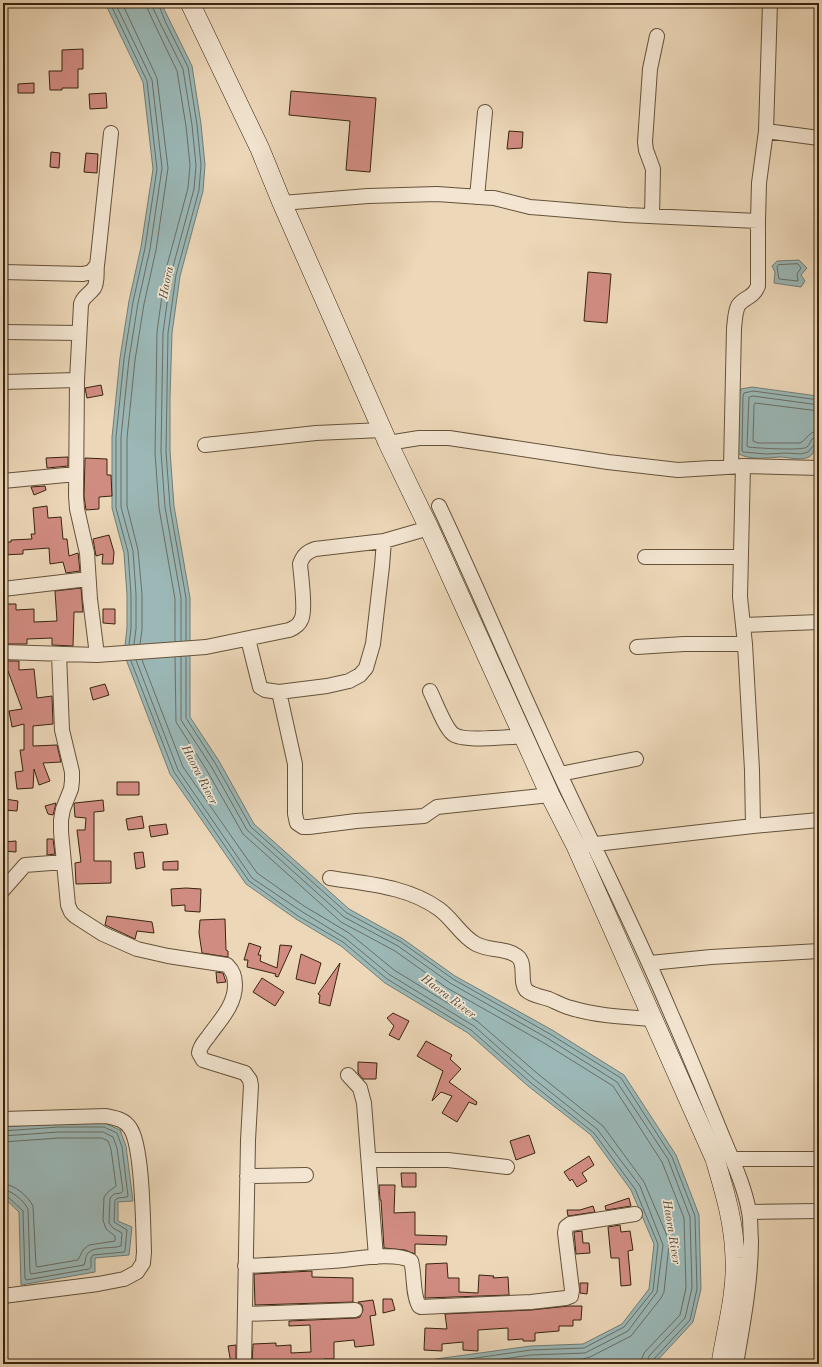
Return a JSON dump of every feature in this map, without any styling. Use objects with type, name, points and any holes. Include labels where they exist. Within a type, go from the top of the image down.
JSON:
[{"type":"main road","points":[[190,3],[260,150],[385,436],[429,528],[550,795],[585,845],[652,1019],[715,1159],[730,1208],[736,1259],[733,1291],[720,1364]]},
{"type":"street","points":[[753,826],[752,770],[745,644],[740,597],[734,328],[738,307],[756,291],[758,286],[759,183],[766,131],[770,3]]},
{"type":"street","points":[[652,216],[653,169],[646,150],[645,142],[650,69],[657,36]]},
{"type":"street","points":[[477,197],[485,112]]},
{"type":"street","points":[[766,131],[819,138]]},
{"type":"street","points":[[97,654],[88,579],[87,553],[77,509],[77,380],[81,304],[85,296],[93,290],[95,286],[96,265],[101,241],[111,133]]},
{"type":"street","points":[[282,203],[413,194],[437,194],[511,201],[530,207],[652,216],[758,221]]},
{"type":"street","points":[[3,272],[82,274],[91,272],[96,265]]},
{"type":"street","points":[[3,332],[79,333]]},
{"type":"street","points":[[3,382],[77,380]]},
{"type":"street","points":[[205,445],[316,433],[449,438],[608,462],[678,470],[737,466],[819,468]]},
{"type":"street","points":[[3,480],[76,474]]},
{"type":"street","points":[[439,506],[460,549],[493,627],[560,774],[585,845],[650,963],[732,1159],[745,1194],[749,1212],[751,1248],[750,1271],[736,1364]]},
{"type":"street","points":[[3,652],[97,654],[206,647],[289,630],[295,628],[301,620],[303,607],[300,564],[302,558],[309,552],[315,549],[384,541],[429,528]]},
{"type":"street","points":[[248,639],[260,687],[265,690],[279,692],[327,686],[349,681],[360,675],[366,668],[373,644],[384,541]]},
{"type":"street","points":[[645,557],[740,557]]},
{"type":"street","points":[[3,589],[88,579]]},
{"type":"street","points":[[743,625],[819,622]]},
{"type":"street","points":[[637,647],[684,644],[745,644]]},
{"type":"street","points":[[59,654],[62,730],[72,772],[71,789],[63,809],[61,820],[68,905],[71,912],[103,934],[137,948],[168,956],[227,965],[232,970],[234,978],[232,1000],[228,1009],[202,1045],[199,1053],[203,1060],[245,1072],[250,1080],[251,1086],[247,1176],[244,1364]]},
{"type":"street","points":[[430,691],[449,730],[455,736],[465,738],[524,736]]},
{"type":"street","points":[[279,692],[295,764],[295,814],[299,825],[309,827],[356,821],[424,816],[437,807],[550,795]]},
{"type":"street","points":[[560,774],[636,759]]},
{"type":"street","points":[[585,845],[819,820]]},
{"type":"street","points":[[3,890],[25,865],[64,862]]},
{"type":"street","points":[[330,878],[400,890],[426,902],[440,910],[468,939],[478,945],[489,949],[510,952],[517,956],[521,962],[525,987],[530,992],[571,1008],[602,1014],[652,1019]]},
{"type":"street","points":[[650,963],[711,957],[819,951]]},
{"type":"street","points":[[348,1075],[360,1088],[363,1094],[376,1257]]},
{"type":"street","points":[[3,1119],[106,1116],[117,1118],[125,1122],[135,1137],[138,1154],[144,1252],[142,1263],[137,1272],[124,1279],[98,1284],[3,1296]]},
{"type":"street","points":[[732,1159],[819,1159]]},
{"type":"street","points":[[369,1160],[448,1160],[507,1167]]},
{"type":"street","points":[[247,1176],[306,1175]]},
{"type":"street","points":[[749,1212],[819,1211]]},
{"type":"street","points":[[245,1266],[376,1257],[403,1257],[411,1261],[414,1269],[416,1298],[419,1306],[421,1307],[531,1302],[566,1298],[571,1296],[572,1293],[565,1232],[567,1226],[635,1214]]},
{"type":"street","points":[[245,1314],[355,1310]]},
{"type":"water","points":[[105,3],[161,3],[192,66],[201,124],[205,165],[203,191],[180,276],[172,333],[170,397],[170,451],[174,506],[190,598],[190,717],[219,761],[254,824],[349,909],[403,939],[455,976],[552,1030],[624,1075],[676,1155],[699,1215],[701,1289],[693,1322],[654,1364],[420,1364],[436,1359],[531,1346],[583,1344],[622,1324],[649,1289],[654,1244],[631,1190],[591,1135],[528,1086],[468,1033],[385,983],[341,946],[296,919],[246,884],[170,774],[124,654],[127,628],[127,595],[124,553],[112,508],[112,437],[120,358],[129,301],[141,247],[153,169],[143,82]]},
{"type":"water","points":[[799,260],[807,268],[801,275],[805,281],[801,287],[774,283],[775,272],[772,266],[777,261]]},
{"type":"water","points":[[752,387],[817,396],[818,438],[813,453],[809,457],[802,459],[779,457],[759,458],[739,454],[739,395],[741,389]]},
{"type":"water","points":[[58,1123],[105,1123],[120,1130],[126,1146],[133,1201],[118,1202],[118,1221],[132,1227],[129,1255],[95,1258],[95,1272],[21,1285],[19,1212],[3,1197],[3,1127]]},
{"type":"building","points":[[83,49],[83,69],[78,69],[78,88],[50,90],[49,71],[62,71],[62,50]]},
{"type":"building","points":[[34,83],[34,93],[18,93],[18,84]]},
{"type":"building","points":[[291,91],[376,98],[370,172],[346,170],[350,121],[289,115]]},
{"type":"building","points":[[106,93],[107,108],[90,109],[89,94]]},
{"type":"building","points":[[509,131],[523,132],[522,148],[507,149]]},
{"type":"building","points":[[51,152],[60,153],[59,168],[50,167]]},
{"type":"building","points":[[86,153],[98,154],[97,173],[84,172]]},
{"type":"building","points":[[588,272],[611,274],[607,323],[584,321]]},
{"type":"building","points":[[101,385],[103,395],[87,398],[85,388]]},
{"type":"building","points":[[68,457],[68,466],[47,468],[46,458]]},
{"type":"building","points":[[85,458],[107,459],[107,475],[111,475],[112,496],[99,497],[99,509],[86,510],[84,496]]},
{"type":"building","points":[[45,486],[46,490],[34,495],[31,487]]},
{"type":"building","points":[[47,506],[48,518],[61,517],[63,539],[67,539],[69,556],[78,553],[80,571],[66,573],[63,562],[50,564],[49,548],[23,550],[23,554],[3,555],[3,542],[32,539],[31,534],[35,534],[33,508]]},
{"type":"building","points":[[109,535],[114,552],[113,564],[102,564],[103,554],[96,556],[93,539]]},
{"type":"building","points":[[81,588],[83,612],[74,612],[73,646],[52,645],[52,638],[27,639],[27,644],[7,644],[3,604],[16,604],[16,610],[34,609],[34,622],[57,621],[55,591]]},
{"type":"building","points":[[103,609],[115,609],[115,624],[103,623]]},
{"type":"building","points":[[3,661],[19,661],[19,670],[34,669],[37,698],[52,696],[53,724],[33,726],[33,746],[57,745],[61,762],[43,763],[50,781],[39,785],[34,769],[33,788],[17,789],[15,772],[23,771],[20,750],[24,750],[24,724],[12,727],[9,711],[22,709],[8,671],[3,671]]},
{"type":"building","points":[[105,684],[109,695],[93,700],[90,688]]},
{"type":"building","points":[[117,782],[139,782],[139,795],[117,795]]},
{"type":"building","points":[[5,799],[18,801],[17,811],[4,810]]},
{"type":"building","points":[[103,800],[104,811],[94,812],[94,861],[111,861],[111,883],[76,884],[75,863],[81,862],[77,830],[85,830],[86,818],[75,817],[74,804]]},
{"type":"building","points":[[56,803],[53,815],[48,814],[45,806]]},
{"type":"building","points":[[142,816],[144,828],[128,830],[126,819]]},
{"type":"building","points":[[166,824],[168,834],[151,837],[149,826]]},
{"type":"building","points":[[47,839],[53,839],[55,854],[47,855]]},
{"type":"building","points":[[16,841],[16,852],[3,851],[3,842]]},
{"type":"building","points":[[143,852],[145,867],[136,869],[134,853]]},
{"type":"building","points":[[178,861],[178,870],[163,870],[163,862]]},
{"type":"building","points":[[171,889],[201,889],[200,912],[185,911],[185,905],[172,906]]},
{"type":"building","points":[[107,916],[152,922],[154,933],[137,931],[135,939],[105,925]]},
{"type":"building","points":[[225,919],[226,950],[228,951],[228,957],[202,953],[199,933],[200,920]]},
{"type":"building","points":[[249,943],[261,947],[258,955],[261,955],[260,961],[277,968],[280,945],[292,946],[278,977],[275,976],[276,974],[247,967],[248,960],[244,960]]},
{"type":"building","points":[[301,954],[321,963],[315,984],[296,979]]},
{"type":"building","points":[[340,963],[330,1006],[319,1003],[320,995],[318,994]]},
{"type":"building","points":[[216,972],[223,973],[226,982],[217,983]]},
{"type":"building","points":[[262,978],[284,992],[275,1006],[253,992]]},
{"type":"building","points":[[393,1013],[409,1021],[399,1040],[389,1035],[394,1026],[387,1018]]},
{"type":"building","points":[[426,1041],[452,1055],[450,1059],[461,1069],[449,1082],[477,1102],[476,1105],[469,1102],[457,1122],[442,1113],[452,1096],[441,1092],[432,1101],[443,1071],[417,1056]]},
{"type":"building","points":[[358,1062],[377,1063],[376,1079],[363,1079],[358,1073]]},
{"type":"building","points":[[529,1135],[535,1153],[516,1160],[510,1141]]},
{"type":"building","points":[[589,1156],[594,1165],[582,1173],[587,1181],[577,1187],[572,1179],[570,1181],[564,1172]]},
{"type":"building","points":[[401,1173],[416,1173],[416,1187],[402,1187]]},
{"type":"building","points":[[379,1185],[395,1185],[394,1213],[415,1212],[415,1235],[447,1236],[446,1245],[415,1244],[415,1254],[405,1250],[384,1248]]},
{"type":"building","points":[[629,1198],[631,1206],[606,1210],[605,1206]]},
{"type":"building","points":[[593,1206],[595,1212],[568,1216],[567,1210],[580,1210]]},
{"type":"building","points":[[620,1225],[621,1232],[630,1231],[633,1250],[628,1251],[631,1285],[621,1286],[619,1258],[611,1258],[608,1227]]},
{"type":"building","points":[[582,1231],[583,1243],[589,1243],[590,1253],[576,1254],[574,1232]]},
{"type":"building","points":[[447,1263],[448,1278],[459,1278],[459,1292],[478,1293],[479,1275],[494,1276],[493,1278],[508,1277],[509,1295],[425,1298],[426,1264]]},
{"type":"building","points":[[312,1271],[312,1277],[353,1278],[353,1302],[255,1305],[254,1274]]},
{"type":"building","points":[[580,1283],[588,1283],[587,1294],[580,1293]]},
{"type":"building","points":[[383,1299],[392,1299],[395,1310],[383,1313]]},
{"type":"building","points":[[373,1300],[376,1315],[370,1316],[374,1345],[355,1347],[354,1340],[334,1342],[334,1359],[324,1359],[324,1364],[252,1364],[253,1344],[276,1343],[276,1346],[291,1345],[291,1353],[311,1352],[310,1325],[289,1326],[289,1321],[360,1317],[363,1310],[362,1305],[358,1302]]},
{"type":"building","points":[[582,1306],[581,1320],[573,1320],[573,1326],[559,1326],[559,1331],[535,1333],[535,1341],[523,1341],[523,1339],[508,1340],[508,1328],[478,1330],[478,1351],[463,1350],[463,1342],[442,1344],[442,1351],[424,1350],[425,1328],[447,1329],[445,1314],[531,1310]]},
{"type":"building","points":[[236,1345],[236,1364],[231,1364],[228,1346]]},
{"type":"water label","name":"Haora","points":[[167,283]]},
{"type":"water label","name":"Haora River","points":[[199,775]]},
{"type":"water label","name":"Haora River","points":[[448,997]]},
{"type":"water label","name":"Haora River","points":[[671,1232]]}]
